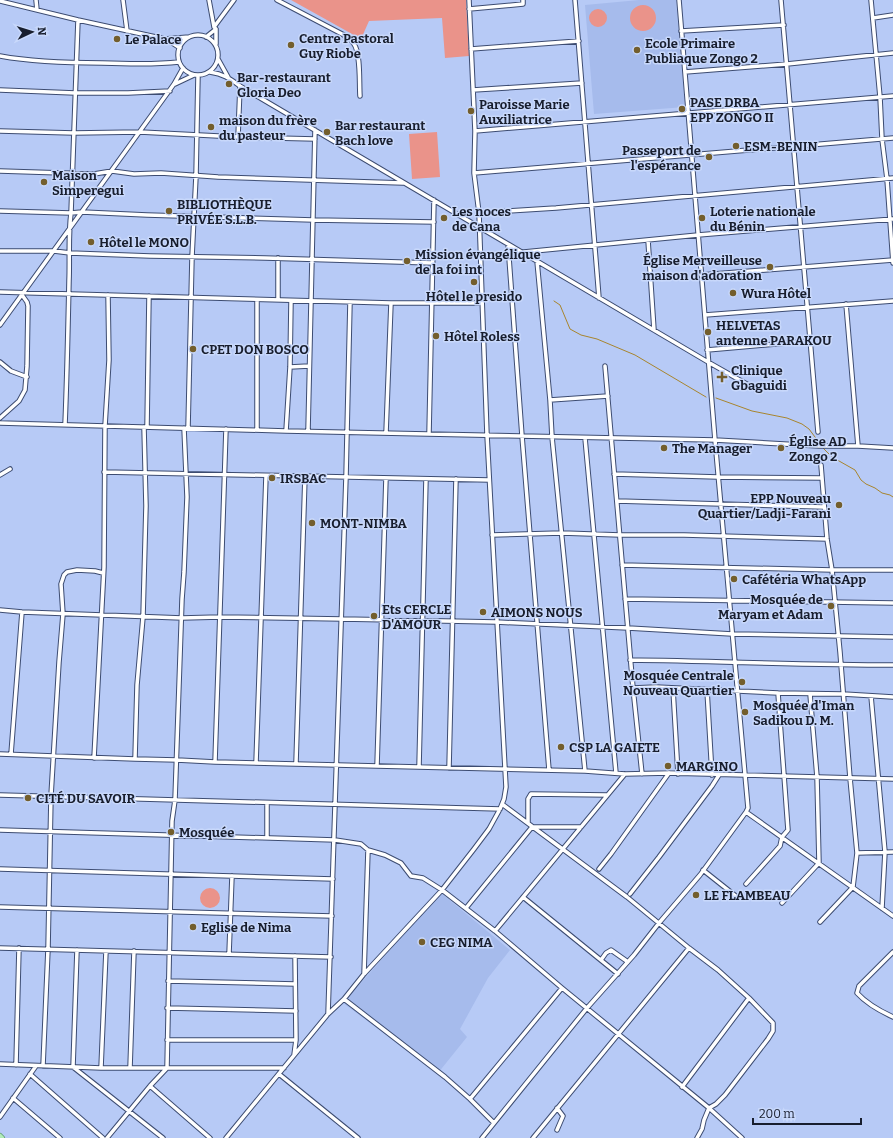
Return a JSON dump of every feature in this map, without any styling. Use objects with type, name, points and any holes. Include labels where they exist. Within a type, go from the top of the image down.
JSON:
[{"type":"street","points":[[36,0],[37,10]]},
{"type":"street","points":[[123,0],[127,31]]},
{"type":"street","points":[[209,0],[218,52],[217,64],[210,72]]},
{"type":"street","points":[[206,37],[215,28],[234,0]]},
{"type":"street","points":[[277,0],[348,37],[354,43],[358,57],[360,96]]},
{"type":"street","points":[[226,1138],[328,1014],[344,999],[364,974],[442,890],[485,834],[500,809],[506,787],[489,480],[479,213],[474,173],[475,131],[469,0]]},
{"type":"street","points":[[470,9],[523,4],[523,0]]},
{"type":"street","points":[[575,0],[596,245],[599,298]]},
{"type":"street","points":[[482,1138],[587,1008],[618,974],[703,870],[748,808],[720,505],[679,0]]},
{"type":"street","points":[[782,0],[818,432]]},
{"type":"street","points":[[701,275],[893,261],[892,219],[882,139],[880,97],[871,0]]},
{"type":"street","points":[[0,1],[127,31],[165,38],[201,35],[210,39],[216,45]]},
{"type":"street","points":[[873,18],[893,16]]},
{"type":"street","points":[[65,425],[70,254],[68,231],[71,213],[78,20]]},
{"type":"street","points":[[681,31],[784,25]]},
{"type":"street","points":[[189,37],[180,48],[178,55],[183,68],[186,71],[196,75]]},
{"type":"street","points":[[165,38],[180,48]]},
{"type":"street","points":[[471,49],[579,41]]},
{"type":"street","points":[[685,72],[787,64],[893,53]]},
{"type":"street","points":[[0,56],[40,61],[76,63],[164,64],[180,62]]},
{"type":"street","points":[[218,59],[229,78]]},
{"type":"street","points":[[0,325],[170,91],[183,68]]},
{"type":"street","points":[[174,84],[196,75],[210,72],[229,78],[240,86],[404,183],[759,391]]},
{"type":"street","points":[[107,1138],[167,1068],[172,821],[176,800],[187,497],[186,428],[196,176],[196,75]]},
{"type":"street","points":[[473,90],[582,83]]},
{"type":"street","points":[[238,137],[240,86]]},
{"type":"street","points":[[0,90],[75,93],[170,91]]},
{"type":"street","points":[[475,131],[893,96]]},
{"type":"street","points":[[308,431],[315,130]]},
{"type":"street","points":[[0,131],[74,133],[140,132],[315,139]]},
{"type":"street","points":[[474,173],[893,138]]},
{"type":"street","points":[[0,171],[94,174],[112,171],[134,174],[404,183]]},
{"type":"street","points":[[479,213],[695,196],[893,178]]},
{"type":"street","points":[[429,434],[434,200]]},
{"type":"street","points":[[0,211],[434,222]]},
{"type":"street","points":[[523,252],[698,235],[892,219]]},
{"type":"street","points":[[648,240],[654,330]]},
{"type":"street","points":[[508,244],[549,770]]},
{"type":"street","points":[[0,251],[54,251],[70,254],[433,263]]},
{"type":"street","points":[[278,258],[278,300]]},
{"type":"street","points":[[537,261],[552,437],[585,771]]},
{"type":"street","points":[[0,292],[23,294],[191,297],[291,301],[432,304],[482,303]]},
{"type":"street","points":[[0,418],[14,406],[22,397],[25,390],[27,377],[28,306],[23,294]]},
{"type":"street","points":[[94,758],[102,615],[105,426],[109,360],[108,295]]},
{"type":"street","points":[[136,759],[137,685],[144,617],[149,296]]},
{"type":"street","points":[[257,300],[257,430]]},
{"type":"street","points":[[286,431],[290,366],[291,301]]},
{"type":"street","points":[[704,315],[893,301]]},
{"type":"street","points":[[328,1014],[334,878],[350,302]]},
{"type":"street","points":[[386,433],[391,303]]},
{"type":"street","points":[[846,304],[858,446]]},
{"type":"street","points":[[707,350],[810,341]]},
{"type":"street","points":[[0,362],[11,371],[27,377]]},
{"type":"street","points":[[290,366],[309,366]]},
{"type":"street","points":[[605,366],[630,660],[642,774]]},
{"type":"street","points":[[550,400],[608,396]]},
{"type":"street","points":[[0,423],[715,440],[821,446],[893,448]]},
{"type":"street","points":[[215,762],[226,429]]},
{"type":"street","points":[[585,438],[616,773]]},
{"type":"street","points":[[820,922],[853,887],[857,853],[836,602],[827,539],[821,466]]},
{"type":"street","points":[[0,475],[10,469]]},
{"type":"street","points":[[104,472],[489,480]]},
{"type":"street","points":[[614,474],[822,478]]},
{"type":"street","points":[[256,763],[266,476]]},
{"type":"street","points":[[296,763],[305,476]]},
{"type":"street","points":[[377,766],[386,478]]},
{"type":"street","points":[[419,767],[426,479]]},
{"type":"street","points":[[449,768],[456,479]]},
{"type":"street","points":[[617,501],[824,507]]},
{"type":"street","points":[[492,534],[562,533],[827,539]]},
{"type":"street","points":[[622,565],[893,570]]},
{"type":"street","points":[[42,1066],[48,949],[51,796],[63,614],[61,584],[64,575],[67,572],[77,570],[103,573]]},
{"type":"street","points":[[625,599],[893,603]]},
{"type":"street","points":[[0,610],[63,614],[182,618],[300,618],[496,622],[732,634],[893,637]]},
{"type":"street","points":[[10,754],[22,612]]},
{"type":"street","points":[[630,660],[893,665]]},
{"type":"street","points":[[633,688],[843,694],[893,697]]},
{"type":"street","points":[[673,689],[678,774]]},
{"type":"street","points":[[707,690],[712,774]]},
{"type":"street","points":[[746,884],[780,846],[782,837],[788,830],[778,693]]},
{"type":"street","points":[[782,903],[818,863],[817,777],[810,694]]},
{"type":"street","points":[[872,696],[885,852],[882,908]]},
{"type":"street","points":[[0,754],[215,762],[585,771],[625,774],[668,773],[893,779]]},
{"type":"street","points":[[598,869],[611,854],[668,773]]},
{"type":"street","points":[[495,931],[625,774]]},
{"type":"street","points":[[630,894],[719,775]]},
{"type":"street","points":[[528,824],[528,799],[532,794],[607,796]]},
{"type":"street","points":[[0,795],[500,809]]},
{"type":"street","points":[[267,803],[267,838]]},
{"type":"street","points":[[502,804],[563,849],[718,970],[749,998],[773,1023],[773,1031],[768,1039],[724,1095],[716,1104],[709,1108],[697,1138]]},
{"type":"street","points":[[746,812],[893,916]]},
{"type":"street","points":[[532,827],[581,827]]},
{"type":"street","points":[[466,908],[532,827]]},
{"type":"street","points":[[0,830],[335,840],[357,842],[368,850],[385,855],[401,863],[411,876],[423,878],[466,908],[709,1108],[742,1138]]},
{"type":"street","points":[[364,974],[368,850]]},
{"type":"street","points":[[857,853],[893,852]]},
{"type":"street","points":[[0,869],[334,878]]},
{"type":"street","points":[[703,870],[737,898]]},
{"type":"street","points":[[229,954],[232,876]]},
{"type":"street","points":[[523,897],[618,974]]},
{"type":"street","points":[[0,907],[332,916]]},
{"type":"street","points":[[0,948],[331,957]]},
{"type":"street","points":[[16,1065],[19,948]]},
{"type":"street","points":[[533,1138],[689,948]]},
{"type":"street","points":[[74,1067],[77,950]]},
{"type":"street","points":[[101,1068],[106,950]]},
{"type":"street","points":[[601,960],[610,950],[628,962]]},
{"type":"street","points":[[130,1068],[134,951]]},
{"type":"street","points":[[893,952],[859,986],[857,993],[863,1000],[881,1012],[893,1017]]},
{"type":"street","points":[[294,1056],[296,1040],[295,956]]},
{"type":"street","points":[[168,981],[295,984]]},
{"type":"street","points":[[470,1099],[562,988]]},
{"type":"street","points":[[682,1087],[749,998]]},
{"type":"street","points":[[344,999],[445,1077],[494,1123]]},
{"type":"street","points":[[168,1008],[296,1011]]},
{"type":"street","points":[[167,1040],[296,1040]]},
{"type":"street","points":[[0,1064],[101,1068],[284,1068]]},
{"type":"street","points":[[0,1117],[36,1066]]},
{"type":"street","points":[[74,1067],[163,1138]]},
{"type":"street","points":[[30,1074],[103,1138]]},
{"type":"street","points":[[279,1074],[358,1138]]},
{"type":"street","points":[[150,1086],[210,1138]]},
{"type":"street","points":[[13,1098],[60,1138]]},
{"type":"street","points":[[557,1108],[563,1116],[558,1130]]},
{"type":"shaded area","points":[[291,0],[466,0],[469,56],[445,58],[442,18],[369,21],[361,39]]},
{"type":"shaded area","points":[[639,0],[676,0],[685,107],[594,114],[585,5]]},
{"type":"shaded area","points":[[643,5],[652,9],[656,18],[652,27],[643,31],[634,27],[630,18],[634,9]]},
{"type":"shaded area","points":[[594,9],[602,9],[607,14],[605,25],[602,27],[594,27],[589,22],[589,14]]},
{"type":"shaded area","points":[[437,132],[440,177],[412,179],[409,134]]},
{"type":"shaded area","points":[[210,888],[217,891],[220,898],[217,905],[210,908],[203,905],[200,898],[203,891]]},
{"type":"shaded area","points":[[441,893],[510,950],[488,978],[460,1029],[467,1037],[438,1073],[343,1003]]},
{"type":"waterway","points":[[554,301],[560,305],[570,329],[581,335],[597,339],[635,355],[706,397]]},
{"type":"waterway","points":[[716,398],[752,411],[787,418],[802,424],[809,429],[821,445]]},
{"type":"waterway","points":[[823,448],[832,457],[855,470],[861,480],[866,484],[893,497]]},
{"type":"place","name":"Le Palace","points":[[117,39]]},
{"type":"place","name":"Centre Pastoral Guy Riobe","points":[[291,45]]},
{"type":"place","name":"Ecole Primaire Publiaque Zongo 2","points":[[637,50]]},
{"type":"place","name":"Bar-restaurant Gloria Deo","points":[[229,84]]},
{"type":"place","name":"PASE DRBA EPP ZONGO II","points":[[682,109]]},
{"type":"place","name":"Paroisse Marie Auxiliatrice","points":[[471,111]]},
{"type":"place","name":"maison du frère du pasteur","points":[[211,127]]},
{"type":"place","name":"Bar restaurant Bach love","points":[[327,132]]},
{"type":"place","name":"ESM-BENIN","points":[[736,146]]},
{"type":"place","name":"Passeport de l'espérance","points":[[709,157]]},
{"type":"place","name":"Maison Simperegui","points":[[44,182]]},
{"type":"place","name":"BIBLIOTHÈQUE PRIVÉE S.L.B.","points":[[169,211]]},
{"type":"place","name":"Les noces de Cana","points":[[444,218]]},
{"type":"place","name":"Loterie nationale du Bénin","points":[[702,218]]},
{"type":"place","name":"Hôtel le MONO","points":[[91,242]]},
{"type":"place","name":"Mission évangélique de la foi int","points":[[407,261]]},
{"type":"place","name":"Église Merveilleuse maison d'adoration","points":[[770,267]]},
{"type":"place","name":"Hôtel le presido","points":[[474,282]]},
{"type":"place","name":"Wura Hôtel","points":[[733,293]]},
{"type":"place","name":"HELVETAS antenne PARAKOU","points":[[708,332]]},
{"type":"place","name":"Hôtel Roless","points":[[436,336]]},
{"type":"place","name":"CPET DON BOSCO","points":[[193,349]]},
{"type":"place","name":"Clinique Gbaguidi","points":[[722,377]]},
{"type":"place","name":"The Manager","points":[[664,448]]},
{"type":"place","name":"Église AD Zongo 2","points":[[781,448]]},
{"type":"place","name":"IRSBAC","points":[[272,478]]},
{"type":"place","name":"EPP Nouveau Quartier/Ladji-Farani","points":[[839,505]]},
{"type":"place","name":"MONT-NIMBA","points":[[312,523]]},
{"type":"place","name":"Cafétéria WhatsApp","points":[[734,579]]},
{"type":"place","name":"Mosquée de Maryam et Adam","points":[[831,606]]},
{"type":"place","name":"AIMONS NOUS","points":[[483,612]]},
{"type":"place","name":"Ets CERCLE D'AMOUR","points":[[374,616]]},
{"type":"place","name":"Mosquée Centrale Nouveau Quartier","points":[[742,682]]},
{"type":"place","name":"Mosquée d'Iman Sadikou D. M.","points":[[745,712]]},
{"type":"place","name":"CSP LA GAIETE","points":[[561,747]]},
{"type":"place","name":"MARGINO","points":[[668,766]]},
{"type":"place","name":"CITÉ DU SAVOIR","points":[[28,798]]},
{"type":"place","name":"Mosquée","points":[[171,832]]},
{"type":"place","name":"LE FLAMBEAU","points":[[696,895]]},
{"type":"place","name":"Eglise de Nima","points":[[193,927]]},
{"type":"place","name":"CEG NIMA","points":[[422,942]]}]
